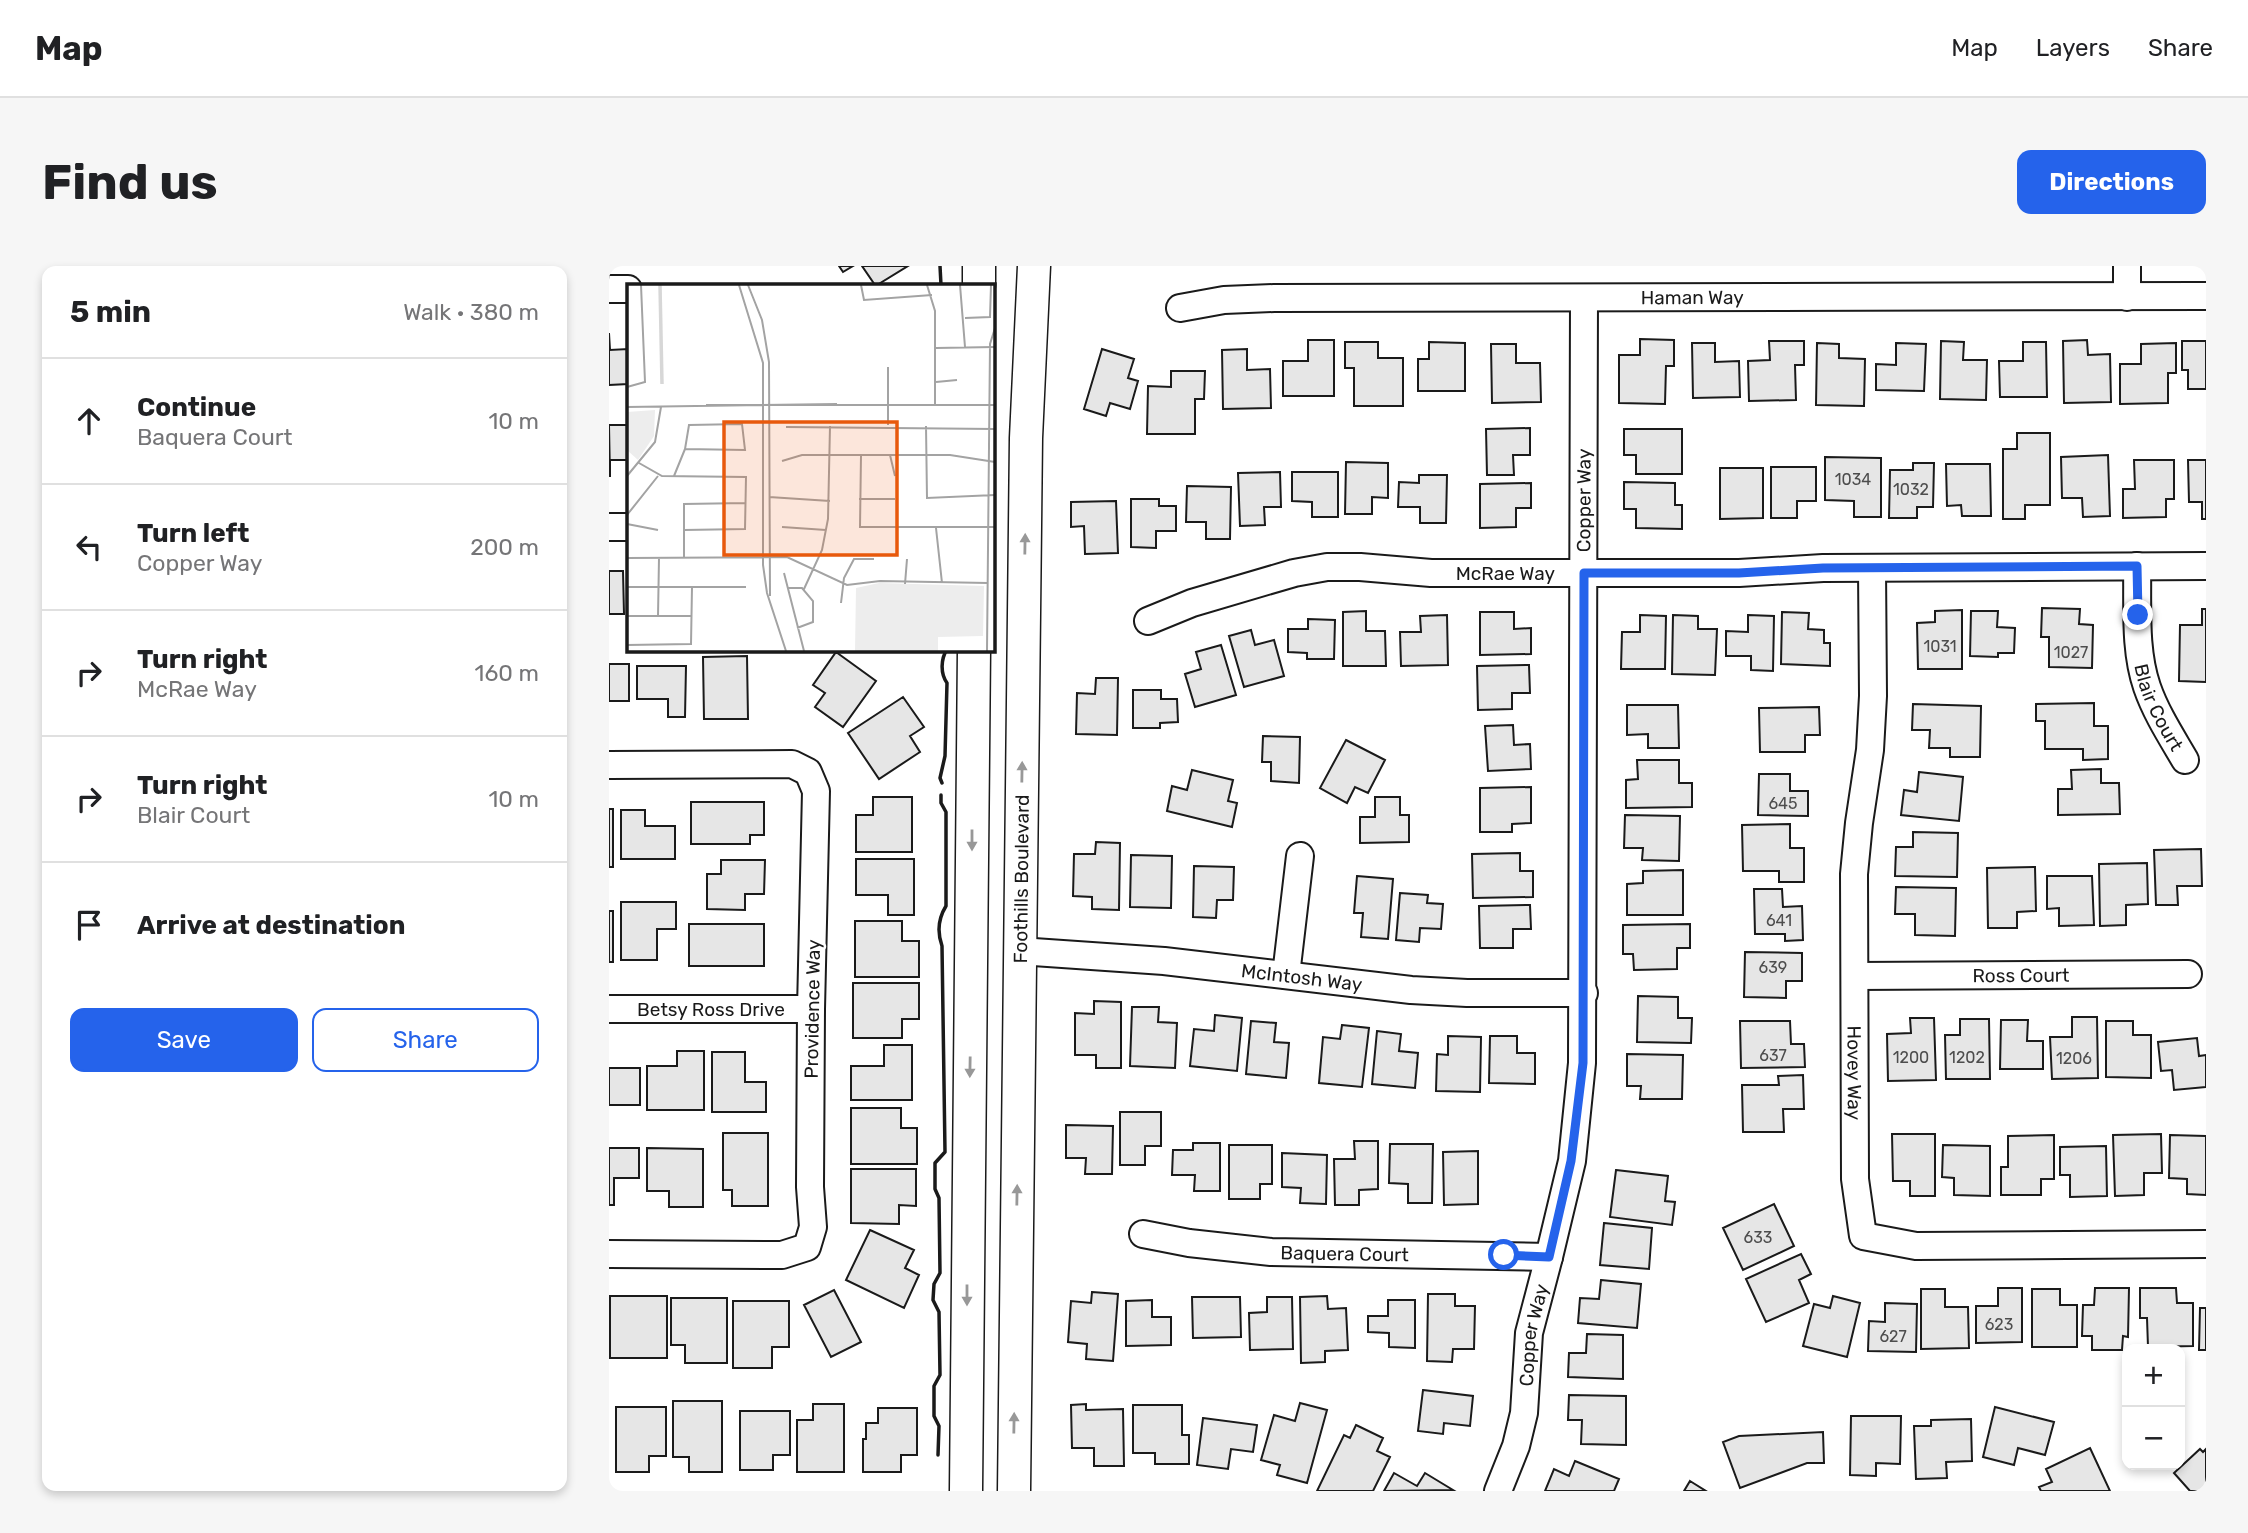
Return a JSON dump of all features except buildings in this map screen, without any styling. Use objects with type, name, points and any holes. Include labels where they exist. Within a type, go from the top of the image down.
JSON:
[{"type":"main road","points":[[979,266],[979,284]]},
{"type":"main road","name":"Foothills Boulevard","points":[[1014,1491],[1026,452],[1034,266]]},
{"type":"main road","points":[[966,1491],[974,651]]},
{"type":"street","points":[[2127,266],[2127,297]]},
{"type":"street","points":[[609,289],[627,289]]},
{"type":"street","name":"Haman Way","points":[[1180,308],[1224,300],[1274,298],[2206,296]]},
{"type":"street","name":"Copper Way","points":[[1498,1491],[1516,1446],[1524,1413],[1528,1334],[1571,1161],[1583,1063],[1584,298]]},
{"type":"street","points":[[609,527],[627,527]]},
{"type":"street","name":"Blair Court","points":[[2137,566],[2139,652],[2146,684],[2158,715],[2185,760]]},
{"type":"street","name":"McRae Way","points":[[1148,621],[1192,603],[1294,573],[1328,567],[1431,573],[1739,573],[1823,568],[2206,566]]},
{"type":"street","name":"Hovey Way","points":[[1872,568],[1873,696],[1870,750],[1854,874],[1855,1179],[1863,1236],[1916,1246],[2206,1244]]},
{"type":"street","name":"Providence Way","points":[[609,765],[792,764],[808,772],[816,791],[811,1009],[810,1187],[813,1227],[807,1247],[782,1255],[609,1254]]},
{"type":"street","points":[[1286,975],[1300,856]]},
{"type":"street","name":"McIntosh Way","points":[[1019,951],[1111,957],[1411,990],[1584,993]]},
{"type":"street","name":"Ross Court","points":[[1855,976],[2188,974]]},
{"type":"street","name":"Betsy Ross Drive","points":[[609,1009],[811,1009]]},
{"type":"street","name":"Baquera Court","points":[[1143,1234],[1189,1243],[1271,1252],[1549,1257]]},
{"type":"wall","points":[[940,266],[941,284]]},
{"type":"wall","points":[[942,783],[940,778],[945,756],[947,683],[942,666],[946,651]]},
{"type":"wall","points":[[938,1455],[939,1426],[934,1416],[934,1386],[940,1375],[939,1312],[933,1300],[934,1284],[940,1273],[939,1198],[935,1189],[935,1163],[945,1152],[942,946],[939,931],[941,916],[946,906],[946,812],[941,803],[941,795]]},
{"type":"route","points":[[1504,1255],[1549,1257],[1571,1161],[1578,1114],[1583,1063],[1584,993],[1584,573],[2137,566],[2138,615]]}]
